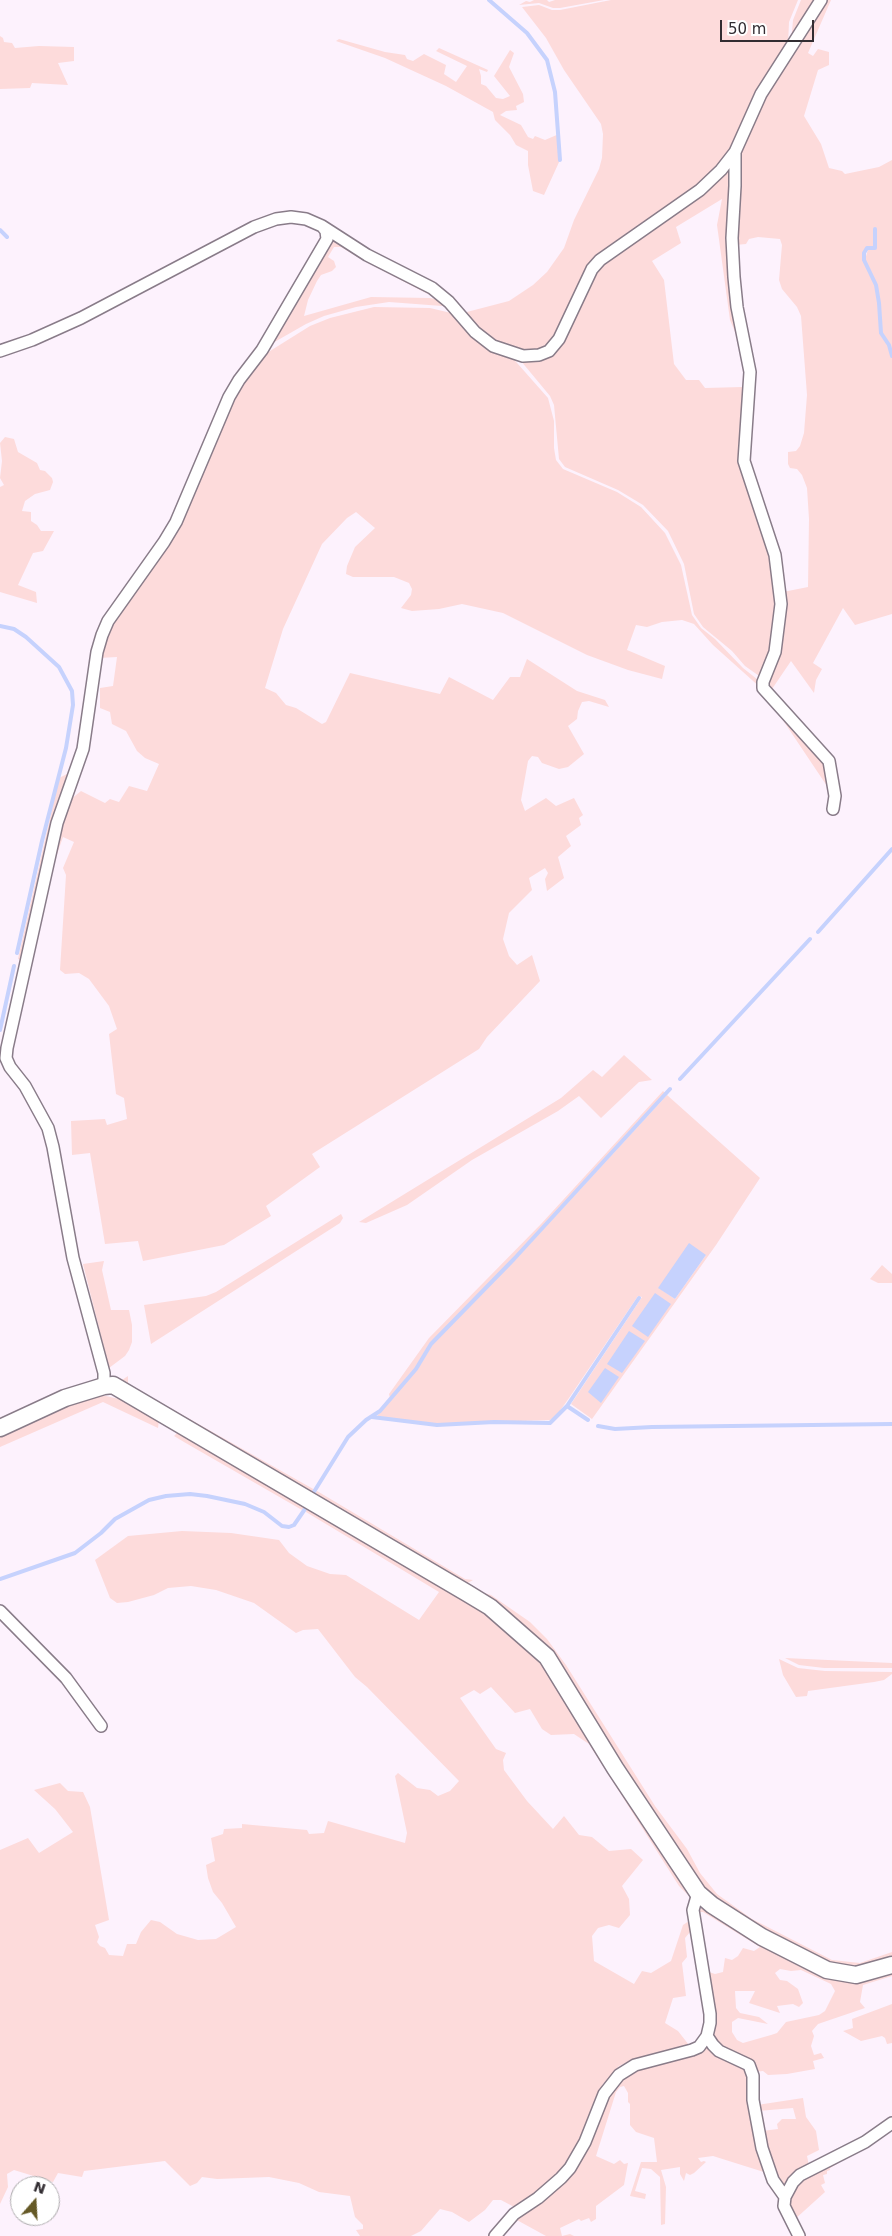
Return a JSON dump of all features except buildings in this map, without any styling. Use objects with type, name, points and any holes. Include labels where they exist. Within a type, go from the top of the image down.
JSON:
[{"type":"main road","points":[[0,1428],[65,1398],[113,1385],[474,1598],[510,1624],[547,1657],[585,1716],[615,1768],[698,1892],[712,1905],[762,1937],[827,1970],[856,1975],[892,1965]]},
{"type":"street","points":[[0,352],[81,318],[261,224],[291,217],[306,219],[322,226],[367,255],[432,288],[449,302],[475,332],[493,346],[523,356],[539,355],[549,351],[559,339],[592,270],[600,260],[700,190],[721,170],[735,152],[761,94],[821,0]]},
{"type":"street","points":[[735,152],[732,238],[734,277],[737,307],[750,372],[744,461],[775,555],[781,604],[775,652],[763,682],[764,688],[829,761],[835,796],[833,809]]},
{"type":"street","points":[[104,1386],[104,1372],[73,1258],[54,1147],[48,1128],[38,1108],[26,1086],[10,1067],[6,1058],[9,1034],[57,823],[83,749],[97,652],[102,635],[108,621],[176,522],[229,397],[239,380],[262,350],[327,238],[326,231],[322,226]]},
{"type":"street","points":[[0,1611],[66,1678],[101,1726]]},
{"type":"street","points":[[495,2236],[514,2214],[538,2198],[570,2168],[586,2142],[604,2094],[619,2075],[635,2065],[699,2047],[707,2036],[710,2014],[693,1910],[698,1892]]},
{"type":"street","points":[[707,2036],[719,2051],[749,2065],[753,2076],[753,2100],[762,2148],[778,2189],[785,2196]]},
{"type":"street","points":[[799,2236],[784,2206],[785,2196],[793,2182],[800,2176],[865,2142],[892,2123]]},
{"type":"shaded area","points":[[547,0],[549,2],[555,0],[604,0],[560,8],[553,8],[539,3],[519,5],[526,1]]},
{"type":"shaded area","points":[[611,0],[798,0],[789,22],[788,45],[735,145],[704,183],[611,247],[558,337],[538,354],[496,347],[463,313],[509,301],[533,285],[547,272],[564,248],[574,220],[599,169],[602,158],[603,134],[601,124],[564,70],[546,38],[522,7],[539,5],[552,10],[560,10]]},
{"type":"shaded area","points":[[801,0],[819,0],[791,43],[793,20]]},
{"type":"shaded area","points":[[825,0],[831,0],[808,53],[813,56],[818,49],[829,52],[829,65],[818,70],[804,116],[821,144],[829,168],[842,171],[845,174],[879,167],[892,160],[892,353],[882,333],[880,303],[876,285],[865,260],[868,249],[875,248],[875,228],[874,248],[867,248],[863,260],[875,285],[879,303],[880,333],[888,346],[892,358],[892,614],[855,625],[843,608],[813,663],[822,669],[816,680],[814,693],[791,661],[770,692],[768,688],[783,592],[808,587],[809,519],[807,488],[802,475],[797,469],[790,468],[788,464],[788,452],[796,451],[800,446],[804,433],[807,395],[801,316],[797,307],[782,289],[779,280],[782,245],[780,239],[758,237],[749,239],[746,244],[735,245],[740,151],[752,117]]},
{"type":"shaded area","points":[[0,36],[4,42],[12,43],[15,48],[39,46],[74,47],[74,61],[58,63],[68,85],[32,83],[30,88],[0,89]]},
{"type":"shaded area","points":[[339,39],[385,52],[405,55],[407,59],[413,61],[424,54],[446,65],[444,74],[456,82],[467,66],[436,51],[439,48],[488,70],[487,72],[479,69],[481,84],[486,86],[496,98],[503,99],[510,96],[494,76],[510,50],[514,53],[509,67],[523,94],[524,102],[516,106],[517,110],[506,111],[500,115],[521,125],[528,137],[533,139],[535,136],[545,140],[559,134],[560,160],[544,195],[533,191],[528,165],[528,151],[516,145],[510,135],[495,120],[493,112],[446,86],[385,58],[336,41]]},
{"type":"shaded area","points":[[733,159],[741,339],[738,339],[730,320],[717,225],[722,199],[676,227],[681,243],[652,261],[664,280],[674,364],[686,380],[699,380],[705,388],[742,387],[744,374],[748,373],[742,458],[774,562],[777,626],[762,678],[745,666],[732,651],[703,627],[694,614],[684,564],[668,531],[643,505],[618,490],[565,467],[559,459],[554,405],[550,396],[516,355],[547,354],[594,270]]},
{"type":"shaded area","points":[[329,236],[432,291],[428,294],[341,247],[334,247],[328,257],[334,261],[336,267],[332,271],[321,275],[317,281],[308,300],[304,316],[371,297],[430,298],[445,301],[444,304],[442,306],[389,302],[356,307],[324,316],[271,344]]},
{"type":"shaded area","points":[[374,307],[430,308],[451,313],[510,355],[548,398],[554,421],[556,460],[563,469],[617,492],[641,507],[665,533],[681,565],[692,615],[701,628],[715,639],[743,668],[762,683],[826,763],[833,795],[762,689],[713,645],[694,624],[682,620],[662,622],[647,627],[636,625],[627,650],[665,666],[662,679],[628,670],[587,655],[503,613],[462,604],[439,609],[412,611],[401,608],[411,595],[412,589],[409,583],[394,577],[353,577],[346,574],[347,566],[355,547],[375,528],[356,512],[347,518],[322,544],[283,629],[265,688],[276,693],[286,705],[296,708],[322,724],[326,722],[350,673],[440,694],[449,677],[493,700],[510,677],[520,677],[527,659],[577,691],[605,700],[609,707],[589,701],[582,702],[577,719],[568,726],[584,754],[568,767],[559,769],[542,763],[538,757],[532,756],[528,761],[521,800],[525,811],[546,798],[556,806],[574,798],[583,815],[579,818],[581,825],[566,836],[571,846],[558,857],[564,878],[547,891],[545,879],[548,873],[545,868],[529,878],[532,890],[509,913],[503,939],[509,956],[517,965],[532,955],[540,981],[487,1037],[479,1049],[312,1154],[320,1167],[266,1206],[271,1216],[224,1245],[143,1261],[138,1241],[105,1244],[90,1153],[72,1155],[71,1121],[105,1119],[107,1125],[127,1119],[124,1098],[116,1094],[109,1034],[117,1029],[109,1006],[89,979],[79,973],[65,974],[60,970],[66,875],[63,868],[74,842],[63,837],[54,863],[50,863],[65,804],[81,791],[105,803],[110,799],[119,802],[129,786],[147,791],[159,764],[145,758],[137,751],[126,731],[112,724],[110,712],[100,708],[100,688],[113,686],[117,657],[99,658],[105,636],[166,543],[231,398],[262,356],[310,326],[330,318]]},
{"type":"shaded area","points":[[5,437],[14,439],[18,452],[37,463],[40,470],[45,471],[52,478],[53,482],[50,490],[35,494],[25,501],[22,511],[31,512],[31,521],[41,531],[54,531],[43,551],[33,553],[18,585],[36,592],[37,603],[0,592],[0,487],[4,485],[0,478],[2,461],[0,443]]},
{"type":"shaded area","points":[[73,771],[24,961],[18,959],[59,778]]},
{"type":"shaded area","points":[[624,1055],[652,1080],[639,1082],[601,1118],[579,1096],[558,1111],[472,1160],[407,1205],[366,1223],[359,1222],[561,1098],[593,1070],[602,1077]]},
{"type":"shaded area","points":[[663,1091],[665,1093],[514,1259],[430,1343],[415,1368],[390,1398],[389,1394],[429,1338],[541,1224]]},
{"type":"shaded area","points":[[667,1095],[760,1178],[716,1245],[592,1419],[571,1404],[642,1297],[638,1296],[557,1415],[550,1420],[433,1424],[377,1416],[417,1370],[432,1345],[515,1260]],"holes":[[[706,1255],[675,1299],[658,1288]]]},
{"type":"shaded area","points":[[341,1214],[343,1218],[340,1223],[151,1344],[144,1305],[206,1296],[216,1292]]},
{"type":"shaded area","points":[[104,1261],[102,1270],[111,1310],[129,1310],[132,1325],[132,1342],[129,1350],[125,1356],[109,1368],[83,1264]]},
{"type":"shaded area","points":[[882,1265],[892,1274],[892,1283],[878,1283],[870,1279]]},
{"type":"shaded area","points":[[128,1376],[128,1383],[133,1387],[315,1490],[313,1495],[317,1491],[465,1579],[473,1580],[464,1585],[122,1383],[122,1380]]},
{"type":"shaded area","points":[[97,1394],[119,1399],[159,1420],[158,1428],[103,1402],[0,1447],[0,1434]]},
{"type":"shaded area","points":[[177,1433],[307,1506],[488,1614],[504,1626],[544,1665],[688,1895],[679,1886],[589,1744],[574,1734],[551,1735],[542,1729],[530,1709],[515,1713],[491,1687],[480,1694],[474,1690],[460,1698],[496,1749],[506,1753],[503,1760],[504,1770],[527,1801],[553,1829],[564,1816],[579,1835],[592,1837],[609,1851],[631,1849],[643,1860],[622,1886],[629,1899],[630,1915],[619,1928],[609,1925],[598,1928],[592,1936],[594,1961],[634,1984],[642,1971],[651,1973],[671,1961],[683,1925],[689,1921],[690,1932],[685,1938],[687,1957],[682,1963],[686,1996],[673,1998],[665,2023],[678,2031],[689,2045],[630,2061],[619,2066],[603,2084],[577,2152],[558,2176],[516,2208],[501,2200],[493,2200],[485,2210],[469,2222],[452,2212],[440,2209],[421,2231],[411,2236],[360,2236],[356,2230],[363,2229],[363,2225],[355,2217],[350,2196],[319,2192],[299,2183],[269,2177],[217,2179],[202,2177],[197,2183],[190,2186],[165,2161],[84,2171],[82,2177],[58,2173],[56,2176],[34,2176],[14,2170],[7,2174],[8,2187],[0,2204],[0,1850],[28,1838],[39,1853],[73,1832],[55,1809],[34,1790],[60,1783],[68,1791],[83,1792],[90,1807],[109,1920],[95,1925],[99,1937],[97,1942],[105,1948],[109,1955],[123,1956],[127,1944],[136,1944],[141,1932],[151,1920],[160,1922],[177,1934],[198,1940],[216,1939],[236,1927],[213,1892],[206,1865],[215,1861],[211,1838],[223,1834],[224,1829],[242,1828],[242,1824],[307,1830],[309,1834],[324,1833],[328,1821],[405,1843],[407,1833],[395,1776],[398,1773],[417,1788],[430,1790],[438,1796],[450,1791],[459,1781],[355,1677],[318,1629],[303,1630],[296,1633],[254,1603],[216,1590],[191,1586],[168,1588],[154,1595],[128,1602],[117,1603],[110,1598],[95,1560],[128,1536],[182,1531],[231,1533],[279,1540],[289,1553],[307,1566],[330,1574],[346,1575],[419,1620],[439,1592],[306,1512],[306,1507],[302,1510],[174,1436]]},
{"type":"shaded area","points":[[481,1592],[491,1595],[530,1622],[547,1639],[566,1665],[655,1806],[687,1849],[700,1873],[717,1894],[752,1919],[832,1960],[860,1963],[892,1952],[892,1958],[857,1968],[834,1967],[765,1932],[706,1891],[695,1878],[539,1639]]},
{"type":"shaded area","points":[[785,1658],[892,1663],[892,1668],[824,1668],[799,1665]]},
{"type":"shaded area","points":[[779,1659],[798,1668],[825,1671],[892,1672],[892,1674],[884,1680],[808,1691],[807,1696],[796,1697],[783,1675]]},
{"type":"shaded area","points":[[702,1908],[756,1941],[834,1980],[868,1980],[892,1972],[892,1976],[863,1985],[860,2002],[865,2008],[818,2024],[812,2031],[814,2036],[811,2046],[814,2055],[821,2053],[824,2058],[813,2061],[815,2069],[768,2075],[763,2071],[754,2072],[722,2049],[712,2035],[706,1971],[715,1974],[723,1972],[725,1958],[732,1960],[738,1956],[743,1948],[754,1951],[760,1947],[703,1912],[698,1912]],"holes":[[[780,1969],[801,1970],[831,1984],[835,1991],[825,2011],[819,2015],[786,2022],[777,2033],[771,2035],[743,2043],[737,2040],[732,2032],[732,2022],[738,2018],[768,2024],[759,2017],[740,2013],[736,2008],[735,1991],[755,1991],[749,2003],[780,2013],[777,2006],[793,2004],[799,2007],[803,2003],[798,1989],[787,1981],[780,1980],[775,1973]]]},
{"type":"shaded area","points":[[892,2004],[892,2043],[887,2044],[882,2036],[861,2041],[843,2031],[853,2028],[852,2019]]},
{"type":"shaded area","points":[[707,2043],[746,2067],[767,2173],[713,2156],[698,2158],[701,2162],[706,2162],[694,2173],[690,2175],[686,2173],[684,2181],[680,2174],[680,2167],[661,2170],[666,2187],[665,2224],[661,2225],[660,2177],[651,2169],[642,2168],[635,2191],[646,2194],[645,2199],[630,2196],[641,2162],[657,2162],[654,2138],[636,2132],[630,2125],[628,2093],[624,2086],[620,2087],[616,2092],[596,2156],[614,2164],[620,2160],[624,2164],[628,2163],[624,2185],[596,2206],[596,2219],[591,2222],[589,2218],[581,2221],[579,2219],[560,2228],[562,2236],[546,2236],[515,2219],[552,2190],[607,2096],[628,2072]]},
{"type":"shaded area","points":[[803,2098],[806,2117],[816,2131],[819,2150],[807,2156],[809,2166],[782,2185],[769,2158],[762,2131],[778,2129],[777,2124],[782,2119],[796,2119],[793,2108],[758,2111],[757,2105]]},
{"type":"shaded area","points":[[835,2161],[837,2164],[827,2171],[827,2174],[823,2175],[825,2183],[821,2185],[825,2192],[794,2220],[788,2204],[794,2185]]},
{"type":"water","points":[[689,1243],[706,1255],[675,1299],[658,1288]]},
{"type":"water","points":[[655,1293],[671,1304],[648,1337],[632,1326]]},
{"type":"water","points":[[629,1331],[645,1341],[622,1373],[607,1364]]},
{"type":"water","points":[[605,1368],[619,1377],[601,1403],[588,1392]]},
{"type":"waterway","points":[[489,0],[527,33],[547,60],[555,92],[560,160]]},
{"type":"waterway","points":[[875,229],[875,248],[867,248],[864,253],[864,260],[876,285],[881,333],[889,345],[892,356]]},
{"type":"waterway","points":[[0,230],[7,237]]},
{"type":"waterway","points":[[0,626],[14,629],[26,637],[59,667],[72,691],[73,705],[66,748],[42,841],[17,953]]},
{"type":"waterway","points":[[818,932],[892,849]]},
{"type":"waterway","points":[[680,1079],[810,939]]},
{"type":"waterway","points":[[0,1030],[14,966]]},
{"type":"waterway","points":[[312,1495],[348,1437],[366,1420],[380,1411],[416,1369],[431,1344],[514,1259],[670,1089]]},
{"type":"waterway","points":[[372,1417],[437,1425],[494,1422],[550,1423],[567,1406],[639,1298]]},
{"type":"waterway","points":[[567,1406],[588,1420]]},
{"type":"waterway","points":[[598,1426],[615,1429],[892,1424]]},
{"type":"waterway","points":[[0,1579],[75,1553],[101,1533],[115,1519],[149,1500],[166,1496],[190,1494],[245,1504],[264,1512],[282,1526],[289,1527],[294,1525],[305,1509]]}]
